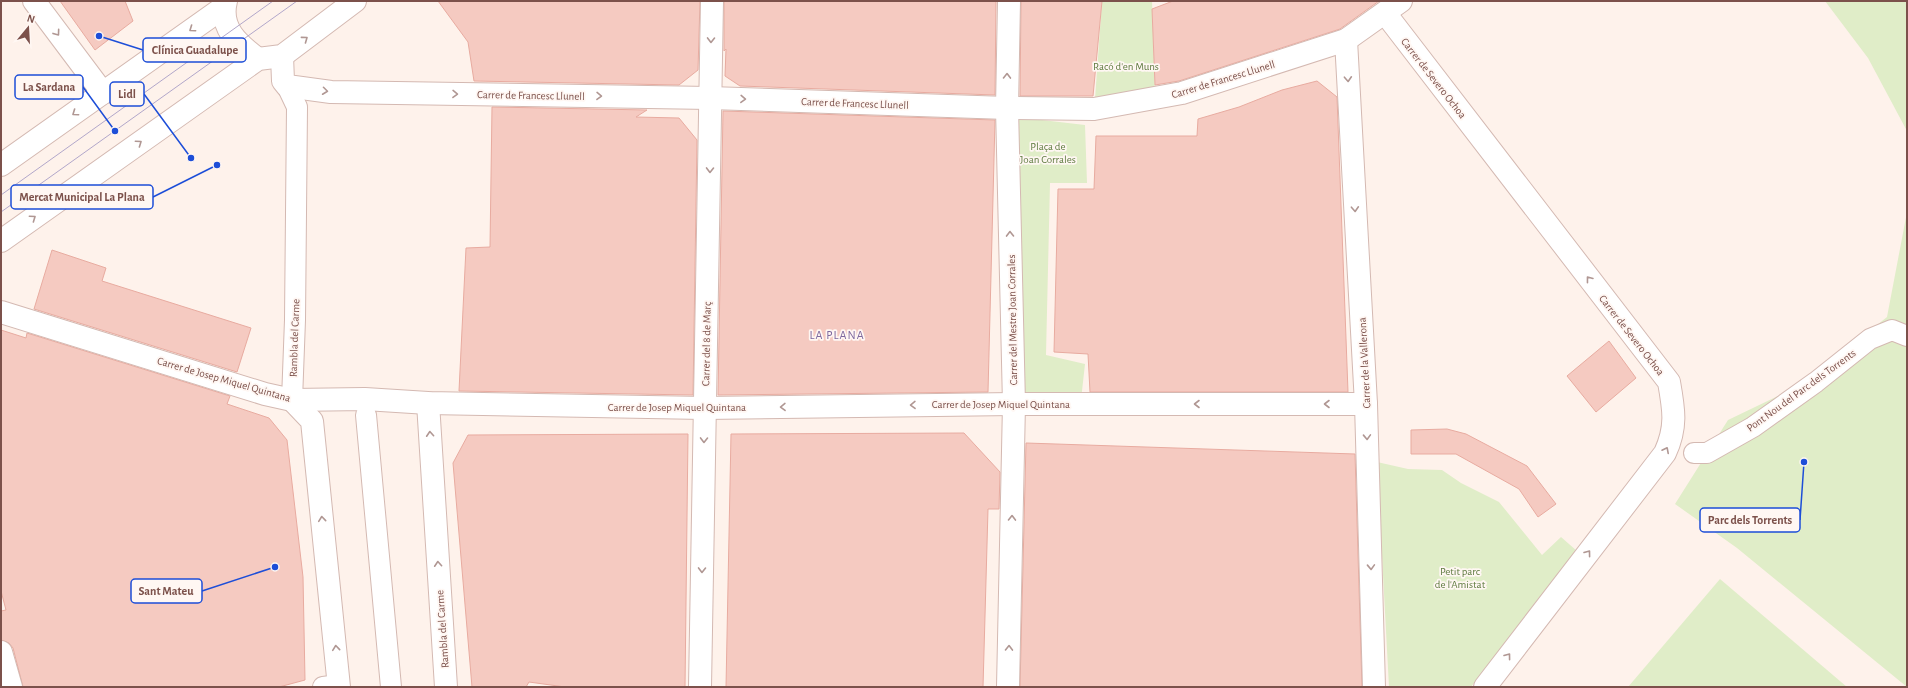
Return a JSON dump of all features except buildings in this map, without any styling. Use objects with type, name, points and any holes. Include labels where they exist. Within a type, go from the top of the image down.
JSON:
[{"type":"street","points":[[34,1],[103,93]]},
{"type":"street","points":[[1,241],[258,59],[282,56],[355,1]]},
{"type":"street","name":"Carrer del 8 de Març","points":[[700,687],[712,1]]},
{"type":"street","name":"Carrer del Mestre Joan Corrales","points":[[1008,687],[1014,404],[1007,108],[1009,1]]},
{"type":"street","points":[[1,165],[225,4]]},
{"type":"street","points":[[225,4],[226,27],[242,47],[258,59]]},
{"type":"street","name":"Carrer de Francesc Llunell","points":[[287,86],[338,92],[710,98],[1007,108],[1094,109],[1182,93],[1346,40],[1393,7]]},
{"type":"street","name":"Carrer de Severo Ochoa","points":[[1393,7],[1668,382],[1675,412],[1672,437],[1665,453],[1485,687]]},
{"type":"street","name":"Carrer de la Vallerona","points":[[1346,40],[1366,404],[1374,687]]},
{"type":"street","name":"Rambla del Carme","points":[[282,56],[283,81],[297,107],[295,320],[292,400]]},
{"type":"street","name":"Carrer de Josep Miquel Quintana","points":[[1,312],[265,394],[292,400],[365,399],[428,403],[704,408],[1014,404],[1366,404]]},
{"type":"street","name":"Pont Nou del Parc dels Torrents","points":[[1694,453],[1707,453],[1753,427],[1816,382],[1870,339],[1892,330],[1907,336]]},
{"type":"street","points":[[292,400],[312,422],[333,686]]},
{"type":"street","name":"Rambla del Carme","points":[[428,403],[446,687]]},
{"type":"street","points":[[366,415],[391,687]]},
{"type":"street","points":[[1,652],[11,687]]},
{"type":"green space","name":"Racó d'en Muns","points":[[1102,1],[1152,1],[1155,93],[1095,99]]},
{"type":"green space","points":[[1825,1],[1907,1],[1907,131],[1868,58]]},
{"type":"green space","name":"Plaça de Joan Corrales","points":[[1016,117],[1085,125],[1087,183],[1050,183],[1046,355],[1085,364],[1081,400],[1017,399]]},
{"type":"green space","points":[[1907,212],[1907,687],[1737,548],[1675,504],[1728,420],[1780,395],[1817,373],[1887,317]]},
{"type":"green space","name":"Petit parc de l'Amistat","points":[[1377,462],[1408,469],[1442,470],[1461,483],[1499,502],[1542,555],[1561,537],[1577,551],[1471,687],[1389,687]]},
{"type":"green space","points":[[1720,579],[1847,687],[1628,687]]},
{"type":"tram line","points":[[1,195],[273,1]]},
{"type":"tram line","points":[[1,212],[297,1]]},
{"type":"place","name":"Clínica Guadalupe","points":[[99,36]]},
{"type":"place","name":"La Sardana","points":[[115,131]]},
{"type":"place","name":"Lidl","points":[[191,158]]},
{"type":"place","name":"Mercat Municipal La Plana","points":[[217,165]]},
{"type":"place","name":"Parc dels Torrents","points":[[1804,462]]},
{"type":"place","name":"Sant Mateu","points":[[275,567]]},
{"type":"district","name":"LA PLANA","points":[[837,335]]}]
